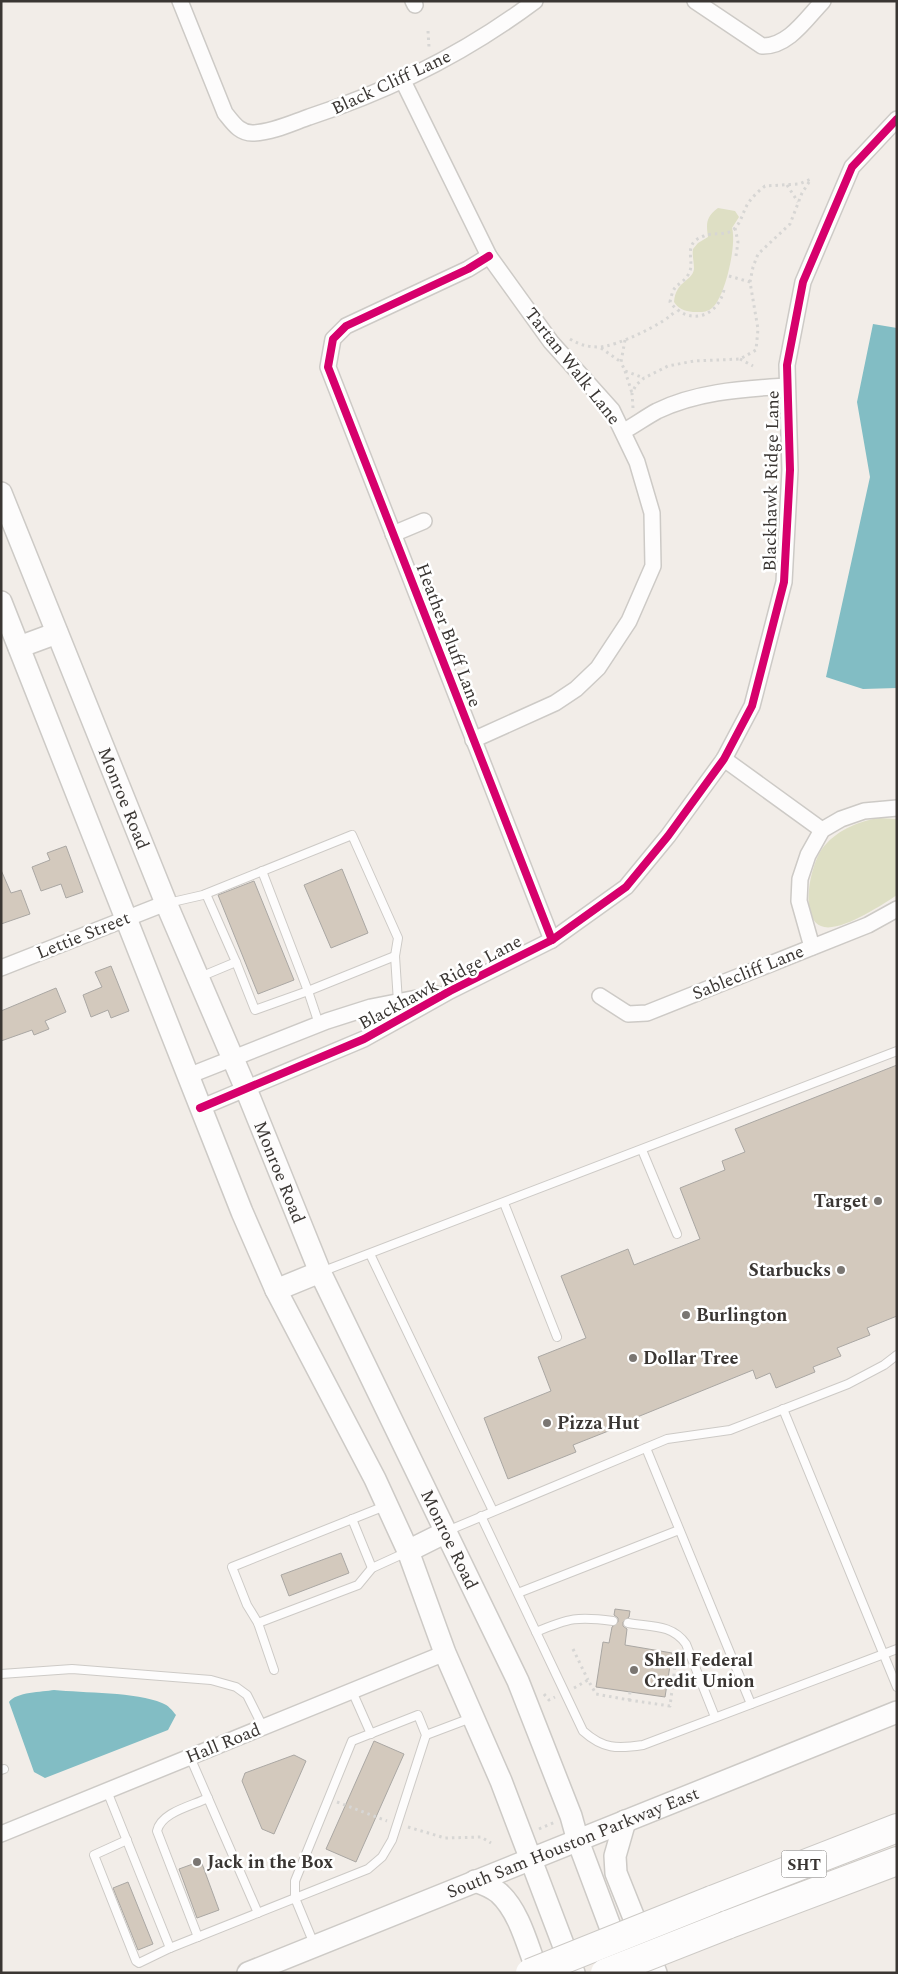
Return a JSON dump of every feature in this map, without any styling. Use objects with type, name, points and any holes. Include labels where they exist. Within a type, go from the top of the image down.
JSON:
[{"type":"highway","name":"SHT","points":[[530,1973],[897,1828]]},
{"type":"highway","name":"SHT","points":[[605,1973],[897,1861]]},
{"type":"main road","name":"Monroe Road","points":[[1,493],[166,903],[246,1090],[320,1272],[518,1681],[571,1816],[578,1841],[627,1973]]},
{"type":"main road","points":[[1,602],[128,918],[200,1108],[276,1290],[387,1505],[408,1551],[445,1653],[531,1858],[574,1973]]},
{"type":"main road","points":[[19,647],[57,633]]},
{"type":"main road","points":[[276,1290],[320,1272]]},
{"type":"main road","points":[[408,1551],[446,1532]]},
{"type":"main road","name":"South Sam Houston Parkway East","points":[[248,1973],[897,1712]]},
{"type":"main road","points":[[625,1821],[615,1856],[616,1873],[656,1973]]},
{"type":"main road","points":[[475,1881],[490,1887],[505,1900],[514,1914],[538,1973]]},
{"type":"street","name":"Black Cliff Lane","points":[[180,1],[225,113],[237,128],[253,133],[278,128],[338,108],[403,81],[510,20],[535,1]]},
{"type":"street","points":[[695,1],[762,46],[771,46],[787,39],[823,1]]},
{"type":"street","name":"Tartan Walk Lane","points":[[403,81],[489,256],[551,342],[612,410],[624,431],[637,462],[652,513],[653,566],[629,621],[598,668],[576,689],[521,720],[474,740]]},
{"type":"street","name":"Blackhawk Ridge Lane","points":[[200,1108],[364,1039],[450,992],[552,940],[626,887],[668,836],[724,759],[752,706],[784,582],[790,470],[787,365],[803,282],[852,168],[897,119]]},
{"type":"street","name":"Heather Bluff Lane","points":[[489,256],[468,269],[346,326],[333,339],[328,367],[552,940]]},
{"type":"street","points":[[624,431],[658,411],[716,392],[787,386]]},
{"type":"street","points":[[393,534],[424,521]]},
{"type":"street","points":[[724,759],[822,830]]},
{"type":"street","points":[[812,947],[799,901],[800,878],[808,855],[822,830],[840,819],[864,811],[897,808]]},
{"type":"street","name":"Lettie Street","points":[[1,968],[166,903]]},
{"type":"street","name":"Sablecliff Lane","points":[[600,996],[628,1014],[648,1013],[868,925],[897,909]]},
{"type":"street","name":"Blackhawk Ridge Lane","points":[[188,1076],[319,1024],[371,1007],[450,992]]},
{"type":"street","name":"Hall Road","points":[[1,1834],[445,1653]]},
{"type":"lane","points":[[166,903],[206,894],[352,835],[398,938],[395,956],[398,1002]]},
{"type":"lane","points":[[262,871],[319,1024]]},
{"type":"lane","points":[[206,894],[255,1010],[395,956]]},
{"type":"lane","points":[[198,978],[236,962]]},
{"type":"lane","points":[[320,1272],[897,1052]]},
{"type":"lane","points":[[642,1150],[677,1234]]},
{"type":"lane","points":[[504,1203],[557,1337]]},
{"type":"lane","points":[[370,1254],[493,1511]]},
{"type":"lane","points":[[446,1532],[672,1438],[730,1430],[856,1380],[884,1366],[897,1355]]},
{"type":"lane","points":[[783,1409],[897,1687]]},
{"type":"lane","points":[[646,1448],[750,1704]]},
{"type":"lane","points":[[274,1670],[258,1623],[247,1605],[232,1566],[387,1505]]},
{"type":"lane","points":[[481,1516],[583,1731],[595,1742],[620,1748],[643,1745],[897,1649]]},
{"type":"lane","points":[[352,1519],[372,1568]]},
{"type":"lane","points":[[518,1593],[679,1530]]},
{"type":"lane","points":[[258,1623],[358,1584],[372,1568],[408,1551]]},
{"type":"lane","points":[[536,1632],[572,1618],[583,1617],[613,1621]]},
{"type":"lane","points":[[628,1623],[672,1630],[679,1634],[686,1644],[715,1718]]},
{"type":"lane","points":[[1,1674],[72,1669],[211,1680],[236,1687],[247,1695],[263,1727]]},
{"type":"lane","points":[[352,1691],[371,1734]]},
{"type":"lane","points":[[127,1840],[94,1855],[136,1961],[140,1963],[170,1948],[258,1913],[294,1898],[368,1868],[382,1857],[392,1840],[426,1735],[418,1715],[352,1741],[295,1881],[294,1898],[314,1946]]},
{"type":"lane","points":[[426,1735],[473,1717]]},
{"type":"lane","points":[[190,1757],[258,1913]]},
{"type":"lane","points":[[107,1790],[170,1948]]},
{"type":"lane","points":[[198,1937],[157,1831],[159,1823],[165,1818],[208,1798]]},
{"type":"path","points":[[428,31],[429,47]]},
{"type":"path","points":[[632,393],[644,378],[668,366],[680,362],[740,359],[756,350],[758,329],[750,282],[758,254],[790,224],[796,214],[798,202],[812,179],[787,185],[774,184],[761,189],[748,203],[735,228],[731,231],[705,235],[696,240],[690,248],[691,269],[688,276],[676,284],[672,291],[670,302],[676,310],[685,314],[704,315],[713,311],[721,303],[724,290]]},
{"type":"path","points":[[787,185],[798,202]]},
{"type":"path","points":[[735,228],[738,242],[736,256]]},
{"type":"path","points":[[730,276],[750,282]]},
{"type":"path","points":[[569,338],[582,346],[600,347],[625,340],[656,326],[672,316],[676,310]]},
{"type":"path","points":[[621,362],[625,340]]},
{"type":"path","points":[[600,347],[621,362],[632,393],[634,411]]},
{"type":"path","points":[[740,359],[753,366]]},
{"type":"path","points":[[625,371],[644,378]]},
{"type":"path","points":[[573,1649],[596,1694],[629,1700],[670,1706],[675,1666]]},
{"type":"path","points":[[542,1689],[549,1700],[588,1680]]},
{"type":"path","points":[[629,1700],[630,1692]]},
{"type":"path","points":[[539,1829],[557,1822]]},
{"type":"green space","points":[[718,208],[735,211],[739,217],[732,228],[733,246],[725,283],[717,302],[710,310],[693,312],[684,310],[674,302],[675,295],[681,285],[693,273],[693,249],[698,243],[708,237],[708,221],[711,214]]},
{"type":"green space","points":[[878,818],[897,819],[897,895],[849,922],[838,926],[821,926],[814,920],[810,912],[809,901],[811,877],[818,856],[827,843],[840,832],[862,822]]},
{"type":"water","points":[[873,324],[897,328],[897,688],[863,689],[826,677],[870,477],[857,402]]},
{"type":"water","points":[[54,1690],[151,1699],[164,1704],[176,1715],[168,1730],[45,1778],[34,1772],[9,1702],[23,1694]]},
{"type":"building","points":[[66,846],[83,892],[66,898],[61,884],[41,891],[32,867],[50,860],[47,853]]},
{"type":"building","points":[[342,869],[368,933],[331,948],[304,885]]},
{"type":"building","points":[[1,870],[11,893],[21,890],[30,914],[1,924]]},
{"type":"building","points":[[254,881],[294,980],[258,994],[218,895]]},
{"type":"building","points":[[111,966],[129,1011],[111,1018],[108,1010],[91,1017],[83,995],[102,987],[95,972]]},
{"type":"building","points":[[56,988],[66,1012],[45,1021],[49,1029],[34,1035],[32,1030],[1,1041],[1,1011]]},
{"type":"building","points":[[897,1065],[897,1316],[867,1328],[870,1335],[837,1348],[841,1356],[813,1367],[815,1372],[776,1388],[770,1373],[756,1379],[753,1370],[620,1424],[621,1426],[573,1445],[576,1452],[508,1479],[484,1418],[551,1391],[538,1357],[586,1338],[561,1276],[628,1249],[634,1265],[700,1239],[680,1188],[725,1170],[722,1161],[745,1152],[735,1129]]},
{"type":"building","points":[[341,1553],[349,1573],[289,1596],[281,1575]]},
{"type":"building","name":"Shell Federal Credit Union","points":[[615,1609],[630,1611],[629,1617],[623,1622],[623,1626],[627,1629],[625,1645],[672,1653],[665,1697],[596,1687],[603,1642],[609,1643],[612,1627],[618,1622],[618,1618],[614,1615]]},
{"type":"building","points":[[374,1741],[404,1754],[356,1862],[326,1849]]},
{"type":"building","points":[[294,1755],[306,1761],[274,1834],[262,1829],[242,1781],[245,1773]]},
{"type":"building","points":[[201,1861],[219,1910],[197,1918],[179,1869]]},
{"type":"building","points":[[128,1882],[153,1944],[138,1950],[113,1888]]},
{"type":"cycle path","points":[[200,1108],[364,1039],[450,991],[552,940],[626,887],[668,836],[724,759],[752,706],[784,582],[790,470],[787,365],[803,282],[852,167],[897,119]]},
{"type":"cycle path","points":[[489,256],[468,269],[346,326],[333,339],[328,367],[552,940]]},
{"type":"place","name":"Target","points":[[878,1201]]},
{"type":"place","name":"Starbucks","points":[[841,1270]]},
{"type":"place","name":"Burlington","points":[[686,1315]]},
{"type":"place","name":"Dollar Tree","points":[[633,1358]]},
{"type":"place","name":"Pizza Hut","points":[[547,1423]]},
{"type":"place","name":"Shell Federal Credit Union","points":[[634,1670]]},
{"type":"place","name":"Jack in the Box","points":[[197,1862]]}]
